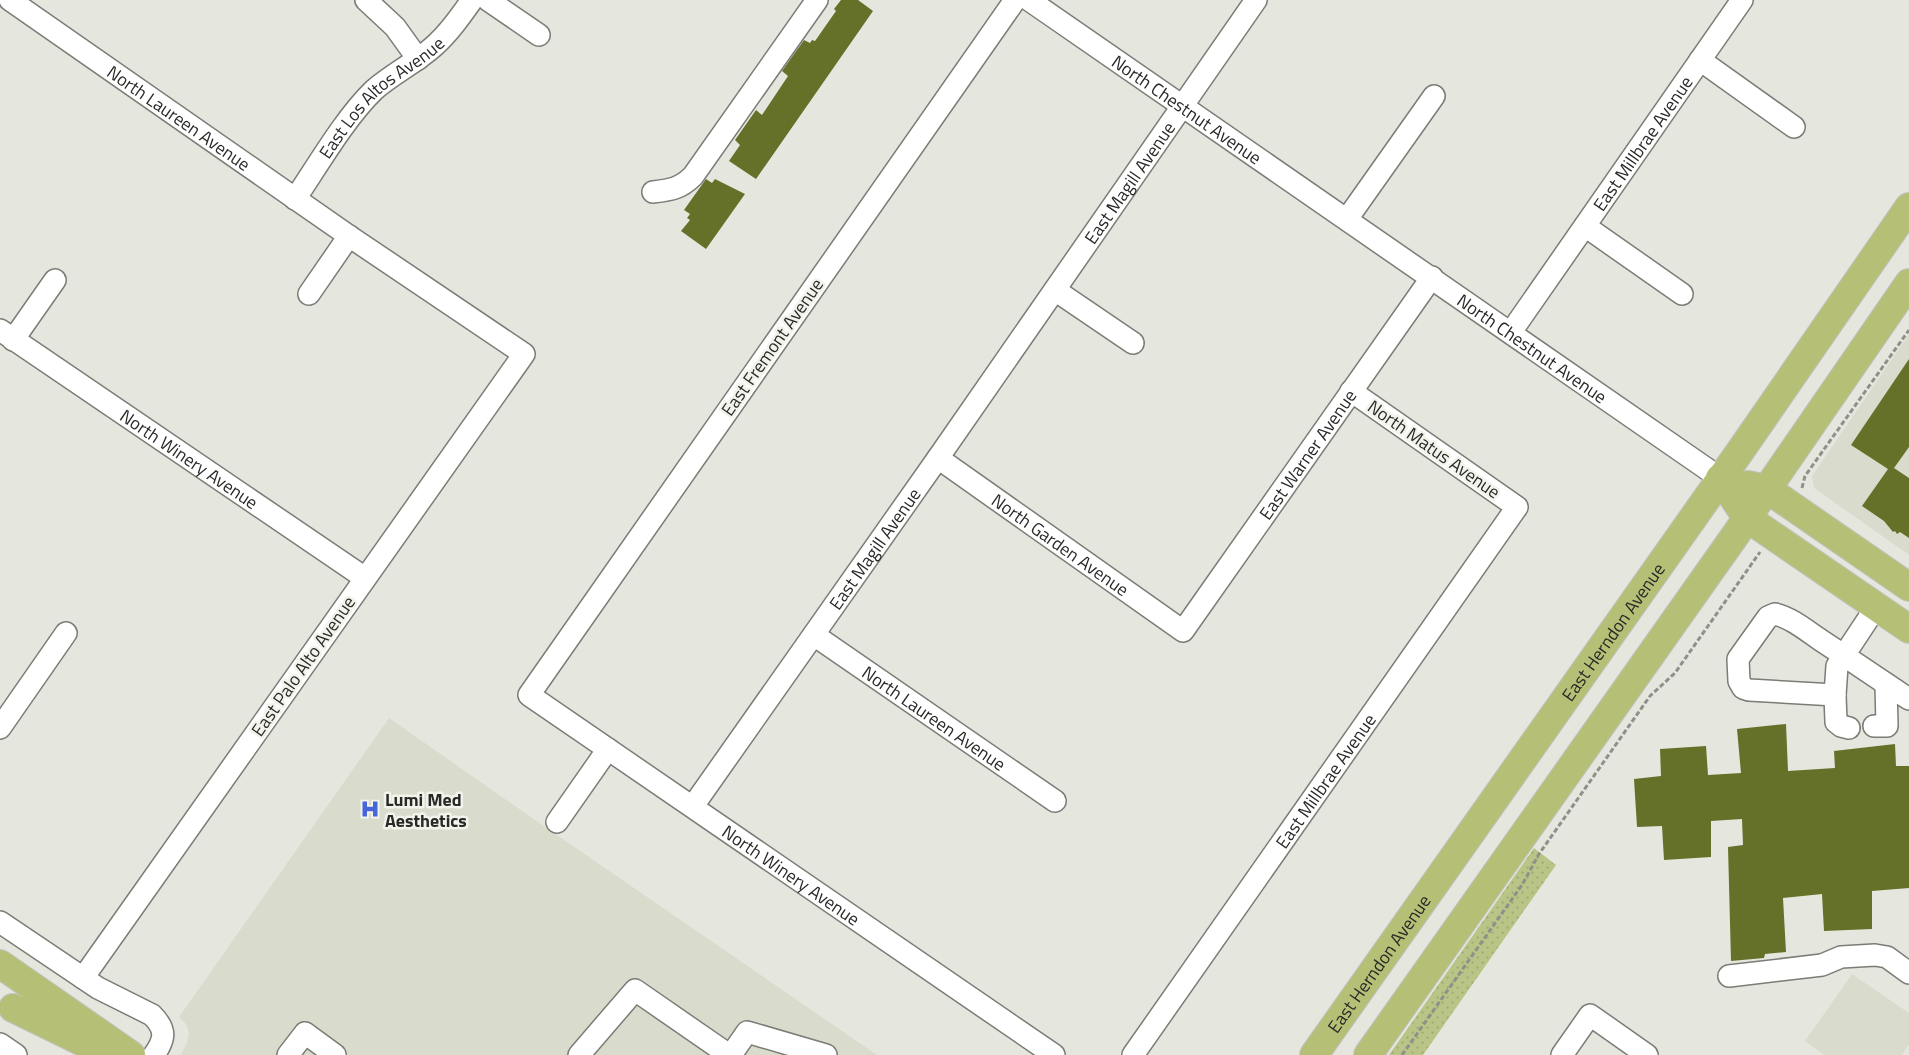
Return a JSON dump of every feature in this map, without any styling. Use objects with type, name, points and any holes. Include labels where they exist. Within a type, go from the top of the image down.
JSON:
[{"type":"main road","name":"East Herndon Avenue","points":[[1314,1055],[1909,207]]},
{"type":"main road","points":[[1368,1055],[1747,518],[1909,283]]},
{"type":"main road","name":"North Chestnut Avenue","points":[[1720,478],[1767,489],[1909,587]]},
{"type":"main road","name":"North Chestnut Avenue","points":[[1720,478],[1747,518],[1909,629]]},
{"type":"main road","points":[[0,964],[131,1055]]},
{"type":"main road","points":[[6,1004],[79,1055]]},
{"type":"main road","points":[[6,1004],[92,1046],[106,1055]]},
{"type":"street","name":"North Laureen Avenue","points":[[10,0],[295,199],[524,354]]},
{"type":"street","points":[[366,0],[395,27],[418,59]]},
{"type":"street","name":"East Los Altos Avenue","points":[[295,199],[356,110],[394,74],[418,59],[445,35],[472,0]]},
{"type":"street","points":[[488,0],[539,35]]},
{"type":"street","points":[[653,192],[684,185],[693,176],[817,0]]},
{"type":"street","name":"East Fremont Avenue","points":[[529,695],[1015,0]]},
{"type":"street","name":"North Chestnut Avenue","points":[[1029,0],[1720,478]]},
{"type":"street","name":"East Magill Avenue","points":[[693,806],[938,458],[1256,0]]},
{"type":"street","name":"East Millbrae Avenue","points":[[1511,332],[1742,0]]},
{"type":"street","name":"East Millbrae Avenue","points":[[1700,60],[1794,127]]},
{"type":"street","points":[[1347,219],[1434,96]]},
{"type":"street","name":"East Millbrae Avenue","points":[[1585,226],[1682,294]]},
{"type":"street","points":[[309,294],[349,236]]},
{"type":"street","name":"East Warner Avenue","points":[[1183,631],[1432,277]]},
{"type":"street","name":"North Winery Avenue","points":[[55,280],[7,335],[365,578]]},
{"type":"street","points":[[1055,290],[1133,343]]},
{"type":"street","name":"East Palo Alto Avenue","points":[[83,978],[524,354]]},
{"type":"street","name":"North Matus Avenue","points":[[1351,391],[1517,507]]},
{"type":"street","name":"North Garden Avenue","points":[[938,458],[1183,631]]},
{"type":"street","name":"East Millbrae Avenue","points":[[1133,1055],[1517,507]]},
{"type":"street","points":[[1849,728],[1841,726],[1836,722],[1837,666],[1876,607]]},
{"type":"street","points":[[1835,695],[1749,690],[1743,688],[1740,681],[1738,659],[1768,618],[1775,614],[1787,617],[1909,700]]},
{"type":"street","points":[[0,728],[66,634]]},
{"type":"street","name":"North Laureen Avenue","points":[[814,635],[1055,802]]},
{"type":"street","points":[[1874,726],[1888,726],[1886,684]]},
{"type":"street","name":"North Winery Avenue","points":[[529,695],[1054,1055]]},
{"type":"street","points":[[557,822],[608,749]]},
{"type":"street","points":[[0,922],[98,988],[152,1015],[159,1022],[164,1033],[161,1044],[154,1055]]},
{"type":"street","points":[[1730,976],[1822,964],[1841,957],[1875,955],[1887,957],[1909,973]]},
{"type":"street","points":[[579,1055],[586,1044],[635,990],[730,1055],[747,1032],[826,1055]]},
{"type":"street","points":[[1562,1055],[1590,1016],[1647,1055]]},
{"type":"street","points":[[288,1055],[305,1033],[335,1055]]},
{"type":"street","points":[[0,1044],[16,1055]]},
{"type":"path","points":[[1804,485],[1805,476],[1909,330]]},
{"type":"path","points":[[1402,1055],[1508,906],[1539,854],[1650,696],[1675,673],[1759,553]]},
{"type":"shaded area","points":[[1909,334],[1909,555],[1814,488],[1812,476]]},
{"type":"shaded area","points":[[389,718],[877,1055],[181,1055],[187,1043],[189,1033],[186,1024],[179,1017]]},
{"type":"shaded area","points":[[1852,974],[1909,1013],[1909,1044],[1902,1055],[1824,1055],[1805,1041]]},
{"type":"green space","points":[[1534,848],[1556,865],[1423,1055],[1389,1055]]},
{"type":"building","points":[[841,0],[858,0],[873,11],[756,179],[729,161],[740,145],[735,140],[756,110],[762,115],[788,76],[782,71],[804,40],[810,43],[812,40],[815,41],[836,11],[834,9]]},
{"type":"building","points":[[706,179],[712,183],[715,179],[745,194],[706,249],[681,231],[690,220],[687,218],[690,214],[684,210]]},
{"type":"building","points":[[1909,359],[1909,447],[1894,468],[1909,478],[1909,538],[1900,532],[1897,534],[1895,531],[1893,532],[1884,521],[1862,506],[1888,469],[1851,445]]},
{"type":"building","points":[[1786,724],[1788,771],[1835,768],[1834,751],[1895,744],[1896,766],[1909,766],[1909,888],[1872,891],[1872,929],[1824,931],[1822,894],[1783,898],[1786,952],[1765,954],[1764,958],[1731,961],[1728,847],[1743,845],[1742,819],[1711,821],[1711,857],[1664,860],[1662,826],[1637,827],[1634,779],[1661,776],[1660,749],[1706,746],[1708,775],[1741,773],[1737,729]]},
{"type":"place","name":"Lumi Med Aesthetics","points":[[370,809]]}]
